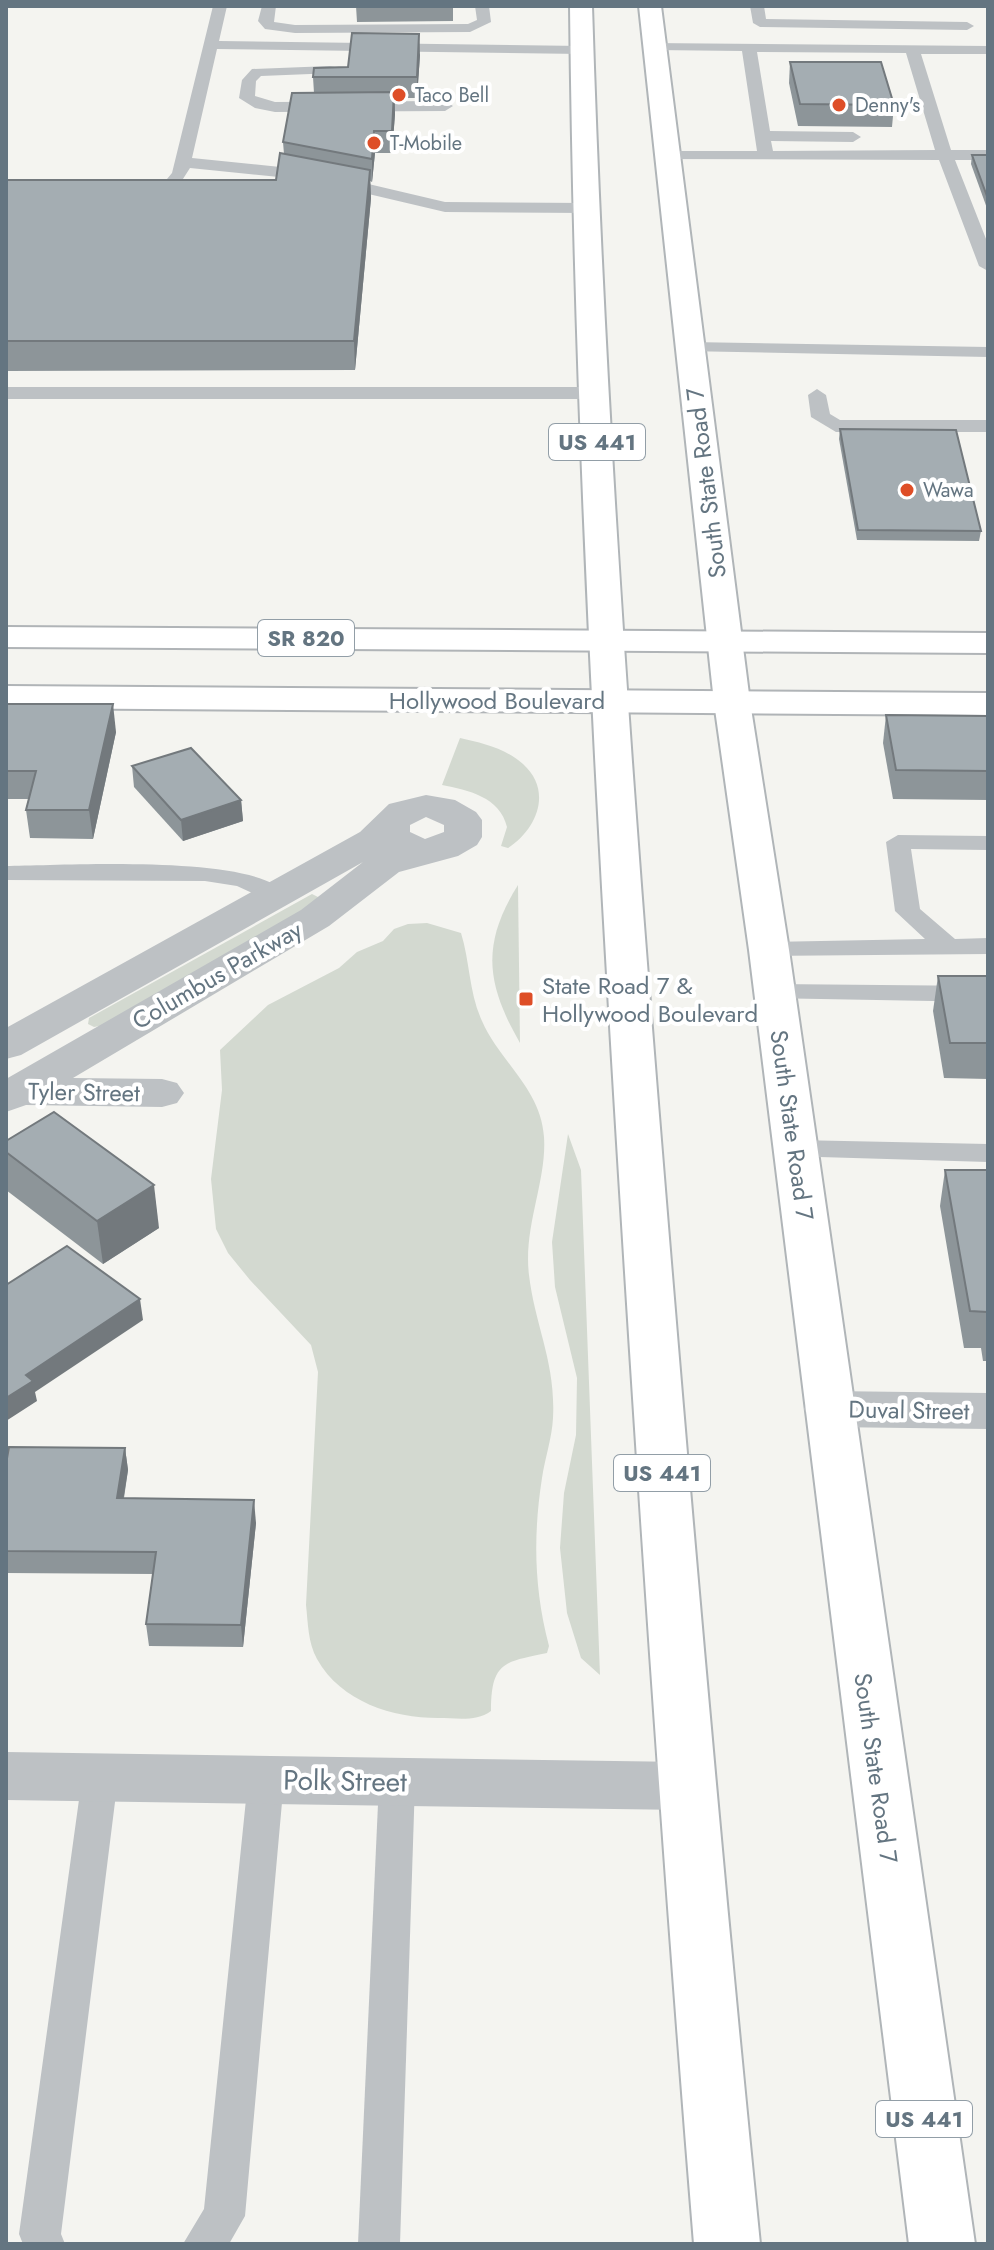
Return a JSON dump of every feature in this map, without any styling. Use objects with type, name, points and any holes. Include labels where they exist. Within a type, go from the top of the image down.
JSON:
[{"type":"main road","name":"US 441","points":[[581,6],[586,208],[608,700],[685,1786],[727,2244]]},
{"type":"main road","name":"South State Road 7","points":[[650,6],[732,702],[772,971],[942,2244]]},
{"type":"main road","name":"SR 820","points":[[6,637],[988,643]]},
{"type":"main road","name":"Hollywood Boulevard","points":[[6,697],[988,704]]},
{"type":"street","name":"Columbus Parkway","points":[[6,1046],[374,840],[399,813],[426,806],[442,808],[463,820],[463,837],[441,849],[385,864],[315,918],[10,1093]]},
{"type":"street","name":"Tyler Street","points":[[10,1093],[162,1093]]},
{"type":"street","name":"Duval Street","points":[[829,1409],[988,1411]]},
{"type":"street","name":"Polk Street","points":[[6,1776],[685,1786]]},
{"type":"lane","points":[[162,186],[180,174],[220,6]]},
{"type":"lane","points":[[269,6],[265,21],[270,26],[295,29],[470,28],[484,22],[482,6]]},
{"type":"lane","points":[[757,6],[760,23],[967,26]]},
{"type":"lane","points":[[961,6],[967,26],[982,50]]},
{"type":"lane","points":[[210,45],[332,45],[362,49],[582,46]]},
{"type":"lane","points":[[655,46],[982,50]]},
{"type":"lane","points":[[749,47],[766,156]]},
{"type":"lane","points":[[912,49],[931,137],[945,155],[988,266]]},
{"type":"lane","points":[[330,70],[257,72],[249,80],[247,98],[260,105],[275,107],[445,106]]},
{"type":"lane","points":[[761,136],[865,137]]},
{"type":"lane","points":[[667,156],[988,155]]},
{"type":"lane","points":[[182,162],[309,175],[445,207],[586,208]]},
{"type":"lane","points":[[690,347],[988,352]]},
{"type":"lane","points":[[6,393],[595,393]]},
{"type":"lane","points":[[817,395],[821,417],[836,426],[988,426]]},
{"type":"lane","points":[[949,947],[908,911],[898,842],[981,849]]},
{"type":"lane","points":[[6,873],[205,874],[243,880],[274,895]]},
{"type":"lane","points":[[772,971],[949,947],[988,946]]},
{"type":"lane","points":[[772,971],[988,994]]},
{"type":"lane","points":[[796,1149],[988,1153]]},
{"type":"lane","points":[[44,2244],[40,2234],[100,1778]]},
{"type":"lane","points":[[204,2244],[224,2216],[266,1780]]},
{"type":"lane","points":[[379,2244],[397,1782]]},
{"type":"shaded area","points":[[460,738],[509,754],[523,764],[537,786],[538,809],[533,820],[527,831],[508,848],[501,846],[507,827],[498,808],[482,797],[442,785]]},
{"type":"shaded area","points":[[518,885],[520,1043],[500,1002],[492,964],[498,926]]},
{"type":"shaded area","points":[[312,894],[318,897],[317,903],[105,1025],[94,1027],[88,1024],[89,1018]]},
{"type":"shaded area","points":[[427,923],[461,933],[474,1000],[482,1021],[536,1104],[544,1137],[528,1257],[532,1294],[553,1398],[536,1542],[540,1604],[549,1646],[547,1653],[503,1667],[494,1682],[491,1711],[466,1719],[403,1715],[370,1705],[354,1697],[327,1674],[314,1653],[306,1605],[318,1372],[311,1345],[228,1253],[216,1229],[211,1179],[222,1090],[220,1050],[268,1005],[339,968],[357,952],[383,941],[394,929],[408,924]]},
{"type":"shaded area","points":[[568,1134],[581,1170],[600,1675],[581,1658],[567,1613],[560,1548],[564,1493],[576,1435],[577,1378],[555,1287],[552,1242]]},
{"type":"building","points":[[352,33],[419,34],[417,77],[313,77],[314,68],[348,67]]},
{"type":"building","points":[[790,62],[881,62],[894,105],[800,104]]},
{"type":"building","points":[[394,92],[392,131],[374,131],[372,159],[283,142],[292,93]]},
{"type":"building","points":[[280,153],[370,170],[354,341],[6,341],[6,180],[276,180]]},
{"type":"building","points":[[972,155],[988,155],[988,199]]},
{"type":"building","name":"Wawa","points":[[840,429],[956,430],[981,531],[858,530]]},
{"type":"building","points":[[6,704],[113,704],[89,810],[26,810],[36,771],[6,771]]},
{"type":"building","points":[[886,715],[988,716],[988,771],[896,770]]},
{"type":"building","points":[[191,748],[241,800],[181,820],[132,766]]},
{"type":"building","points":[[938,976],[988,976],[988,1043],[950,1043]]},
{"type":"building","points":[[54,1112],[154,1185],[97,1221],[6,1152],[6,1141]]},
{"type":"building","points":[[945,1170],[988,1170],[988,1317],[987,1312],[970,1311]]},
{"type":"building","points":[[67,1246],[140,1299],[26,1375],[33,1381],[6,1398],[6,1285]]},
{"type":"building","points":[[9,1447],[125,1448],[117,1498],[254,1500],[241,1625],[146,1624],[156,1552],[6,1551],[6,1464]]},
{"type":"place","name":"Taco Bell","points":[[399,95]]},
{"type":"place","name":"Denny's","points":[[839,105]]},
{"type":"place","name":"T-Mobile","points":[[374,143]]},
{"type":"place","name":"Wawa","points":[[907,490]]},
{"type":"place","name":"State Road 7 & Hollywood Boulevard","points":[[526,999]]}]
